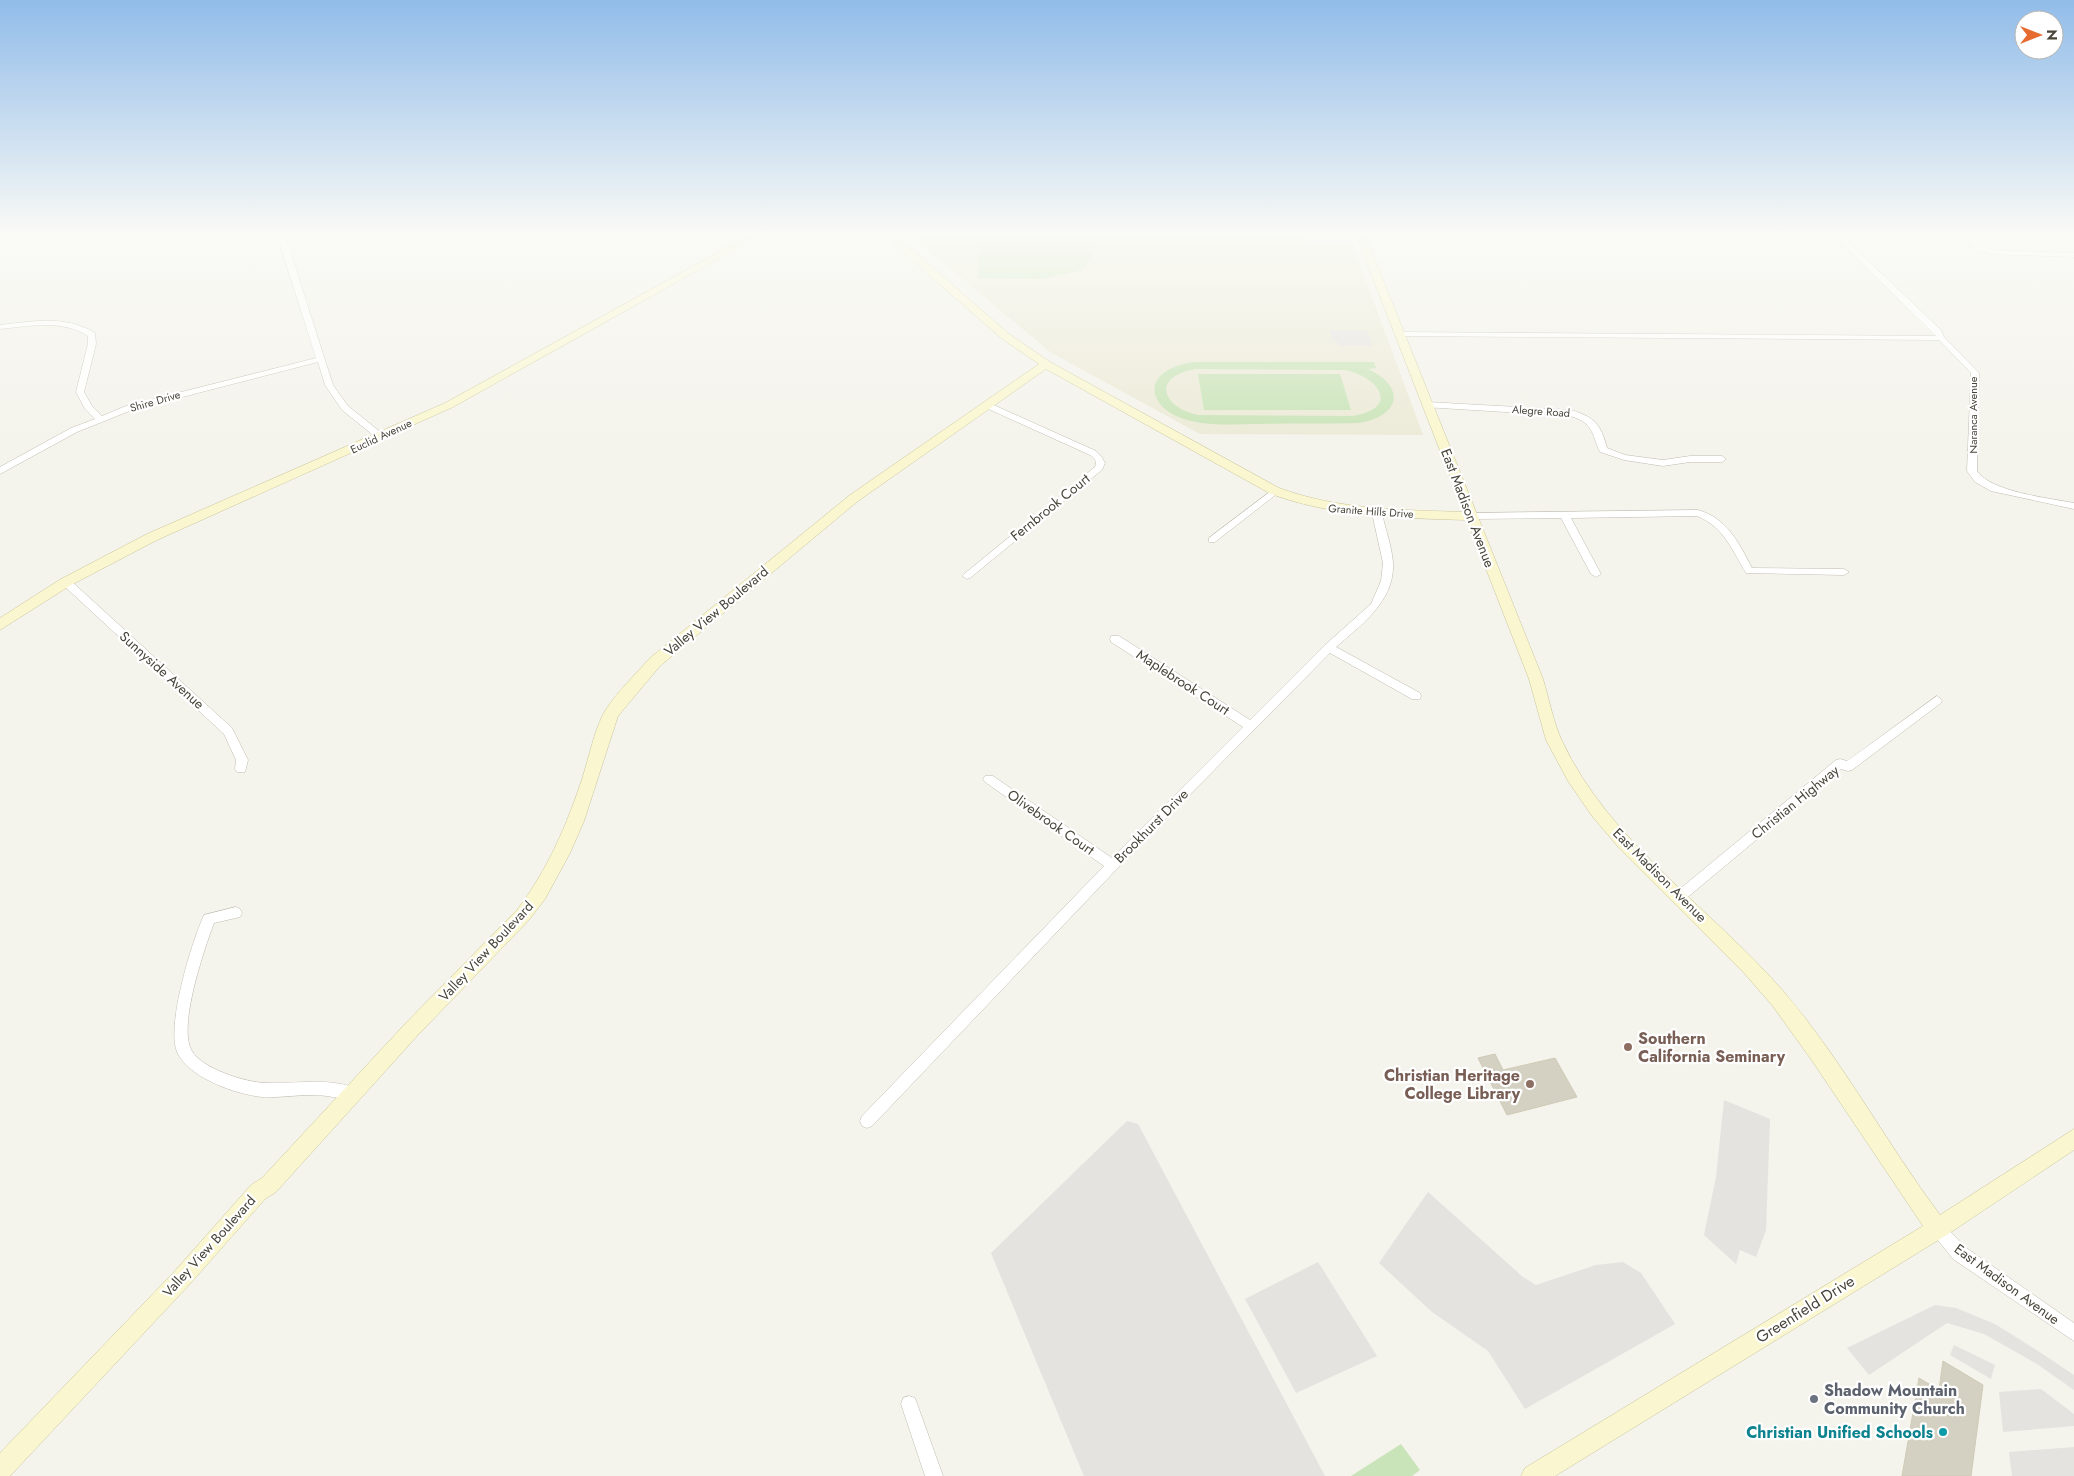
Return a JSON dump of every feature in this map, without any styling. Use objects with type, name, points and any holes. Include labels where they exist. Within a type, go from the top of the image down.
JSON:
[{"type":"street","points":[[302,304],[329,385],[345,408],[381,437]]},
{"type":"street","name":"Euclid Avenue","points":[[0,626],[66,582],[193,518],[381,437],[458,400],[632,304]]},
{"type":"street","name":"Granite Hills Drive","points":[[968,304],[999,331],[1046,364],[1275,491],[1318,506],[1377,513],[1471,516],[1698,513],[1710,517],[1723,526],[1749,571],[1844,572]]},
{"type":"street","name":"East Madison Avenue","points":[[1388,304],[1536,679],[1554,740],[1591,801],[1644,863],[1740,957],[1802,1029],[1911,1194],[1959,1253],[2074,1333]]},
{"type":"street","name":"Naranca Avenue","points":[[1909,304],[1938,332],[1941,338],[1975,373],[1972,472],[1978,480],[1994,489],[2074,506]]},
{"type":"street","points":[[0,327],[62,324],[83,328],[92,335],[92,344],[80,392],[88,407],[100,418]]},
{"type":"street","points":[[1400,334],[1941,338]]},
{"type":"street","name":"Shire Drive","points":[[0,471],[52,441],[100,418],[158,399],[320,359]]},
{"type":"street","name":"Valley View Boulevard","points":[[0,1470],[181,1279],[258,1192],[269,1184],[411,1030],[523,915],[539,894],[562,853],[576,821],[611,714],[632,686],[662,657],[854,498],[1046,364]]},
{"type":"street","name":"Fernbrook Court","points":[[967,576],[1099,468],[1100,463],[1099,458],[1093,452],[987,405]]},
{"type":"street","name":"Alegre Road","points":[[1427,405],[1572,413],[1583,417],[1595,425],[1603,450],[1624,457],[1663,463],[1690,459],[1722,459]]},
{"type":"street","points":[[1212,540],[1275,491]]},
{"type":"street","name":"Brookhurst Drive","points":[[867,1121],[1112,866],[1329,648],[1375,606],[1383,590],[1388,562],[1377,513]]},
{"type":"street","points":[[1564,514],[1596,574]]},
{"type":"street","name":"Sunnyside Avenue","points":[[66,582],[228,731],[242,760],[241,769]]},
{"type":"street","name":"Maplebrook Court","points":[[1115,639],[1251,726]]},
{"type":"street","points":[[1329,648],[1416,696]]},
{"type":"street","name":"Christian Highway","points":[[1680,897],[1840,763],[1848,767],[1937,700]]},
{"type":"street","name":"Olivebrook Court","points":[[989,779],[1112,866]]},
{"type":"street","points":[[236,913],[209,920],[200,942],[181,1032],[183,1050],[194,1064],[221,1078],[254,1088],[319,1088],[353,1094]]},
{"type":"street","name":"Greenfield Drive","points":[[1533,1476],[1938,1229],[2074,1139]]},
{"type":"street","points":[[910,1404],[934,1476]]},
{"type":"shaded area","points":[[992,304],[1374,304],[1423,435],[1200,434],[1050,352]]},
{"type":"shaded area","points":[[1330,330],[1368,331],[1373,346],[1339,346],[1337,341],[1332,340]]},
{"type":"shaded area","points":[[1724,1100],[1770,1119],[1766,1230],[1756,1257],[1740,1250],[1736,1264],[1704,1235],[1716,1177]]},
{"type":"shaded area","points":[[1127,1121],[1138,1124],[1325,1476],[1084,1476],[991,1253]]},
{"type":"shaded area","points":[[1428,1192],[1523,1277],[1536,1285],[1596,1265],[1623,1262],[1641,1273],[1675,1324],[1525,1409],[1488,1351],[1432,1312],[1379,1263]]},
{"type":"shaded area","points":[[1318,1262],[1377,1356],[1296,1393],[1245,1299]]},
{"type":"shaded area","points":[[1935,1305],[1956,1308],[1995,1324],[2074,1375],[2074,1390],[2037,1364],[1984,1334],[1947,1323],[1869,1375],[1847,1348]]},
{"type":"shaded area","points":[[1954,1345],[1995,1365],[1991,1379],[1950,1355]]},
{"type":"shaded area","points":[[2041,1389],[2074,1414],[2074,1426],[2003,1432],[1999,1392]]},
{"type":"shaded area","points":[[2074,1447],[2074,1476],[2012,1476],[2009,1452]]},
{"type":"green space","points":[[1194,362],[1374,362],[1376,368],[1368,369],[1381,377],[1389,385],[1393,393],[1393,401],[1390,408],[1382,415],[1372,420],[1358,423],[1212,424],[1196,422],[1179,417],[1166,410],[1158,401],[1154,392],[1156,382],[1163,373]],"holes":[[[1197,369],[1345,370],[1367,379],[1375,386],[1380,393],[1381,400],[1377,406],[1368,412],[1353,416],[1198,415],[1185,411],[1175,405],[1166,391],[1173,377],[1183,372]]]},
{"type":"green space","points":[[1198,374],[1340,374],[1351,410],[1204,410]]},
{"type":"green space","points":[[1401,1444],[1420,1470],[1412,1476],[1351,1476]]},
{"type":"building","name":"Christian Heritage College Library","points":[[1495,1054],[1503,1070],[1555,1058],[1577,1097],[1507,1115],[1478,1058]]},
{"type":"building","name":"Christian Unified Schools","points":[[1943,1361],[1983,1385],[1971,1476],[1902,1476],[1919,1378],[1939,1390]]},
{"type":"place","name":"Southern California Seminary","points":[[1628,1047]]},
{"type":"place","name":"Christian Heritage College Library","points":[[1530,1084]]},
{"type":"place","name":"Shadow Mountain Community Church","points":[[1814,1399]]},
{"type":"place","name":"Christian Unified Schools","points":[[1943,1432]]}]
